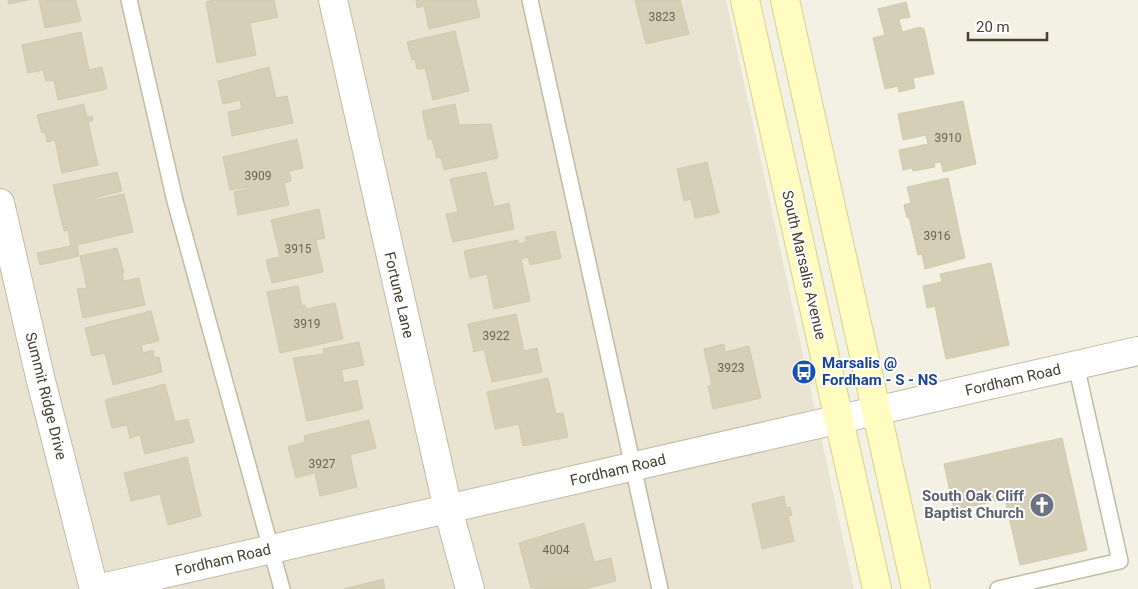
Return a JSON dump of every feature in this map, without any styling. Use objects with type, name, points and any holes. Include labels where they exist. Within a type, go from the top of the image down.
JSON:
[{"type":"main road","name":"South Marsalis Avenue","points":[[744,0],[877,589]]},
{"type":"main road","points":[[785,0],[916,589]]},
{"type":"street","name":"Fortune Lane","points":[[333,0],[448,509],[470,589]]},
{"type":"street","name":"Summit Ridge Drive","points":[[0,203],[40,377],[96,589]]},
{"type":"street","name":"Fordham Road","points":[[96,589],[1138,351]]},
{"type":"lane","points":[[129,0],[175,201],[282,589]]},
{"type":"lane","points":[[530,0],[660,589]]},
{"type":"lane","points":[[998,589],[1120,561],[1076,365]]},
{"type":"shaded area","points":[[0,0],[726,0],[854,589],[0,589]]},
{"type":"building","points":[[8,0],[28,0],[9,4]]},
{"type":"building","points":[[39,0],[76,0],[81,21],[45,28]]},
{"type":"building","points":[[214,0],[274,0],[278,17],[250,23],[256,55],[217,63],[206,2]]},
{"type":"building","points":[[416,0],[476,0],[480,17],[429,29],[424,6],[417,8]]},
{"type":"building","points":[[635,0],[680,0],[689,34],[646,44]]},
{"type":"building","points":[[906,2],[910,17],[899,19],[902,32],[920,27],[924,29],[934,74],[913,78],[915,88],[899,92],[898,86],[885,89],[873,38],[885,35],[878,9]]},
{"type":"building","points":[[455,31],[469,91],[433,100],[425,68],[417,69],[415,59],[412,60],[407,42]]},
{"type":"building","points":[[81,32],[89,70],[102,67],[107,89],[58,100],[54,80],[46,81],[43,70],[28,73],[22,45]]},
{"type":"building","points":[[269,67],[276,98],[287,96],[293,123],[232,136],[228,112],[242,109],[240,100],[223,104],[218,81]]},
{"type":"building","points":[[963,101],[976,164],[943,172],[941,162],[934,163],[935,167],[913,171],[912,168],[903,170],[899,150],[928,144],[926,135],[903,140],[898,114]]},
{"type":"building","points":[[84,104],[87,117],[92,116],[93,120],[88,122],[98,165],[62,173],[55,140],[47,142],[45,132],[42,133],[37,115]]},
{"type":"building","points":[[455,104],[459,125],[491,124],[498,158],[444,170],[441,157],[437,158],[432,139],[428,139],[422,111]]},
{"type":"building","points":[[297,139],[303,168],[289,171],[291,181],[284,183],[289,205],[238,215],[234,192],[247,189],[247,187],[230,190],[223,157]]},
{"type":"building","points":[[707,162],[719,213],[695,218],[691,199],[684,201],[677,169]]},
{"type":"building","points":[[117,172],[122,191],[94,198],[95,200],[124,194],[133,232],[77,245],[79,256],[40,265],[37,253],[71,246],[68,230],[64,231],[53,185]]},
{"type":"building","points":[[486,172],[494,207],[509,203],[514,229],[453,242],[446,214],[458,212],[450,179]]},
{"type":"building","points":[[948,178],[965,258],[925,269],[922,254],[918,255],[909,217],[907,218],[904,205],[911,203],[907,187]]},
{"type":"building","points":[[319,209],[325,238],[316,240],[323,272],[272,283],[266,260],[280,257],[271,220]]},
{"type":"building","points":[[555,231],[561,258],[530,265],[528,257],[521,259],[530,301],[494,309],[487,274],[470,278],[464,251],[518,240],[518,244],[526,242],[525,237]]},
{"type":"building","points":[[117,248],[124,272],[122,273],[124,281],[139,278],[145,305],[83,318],[77,289],[87,288],[80,256]]},
{"type":"building","points":[[991,263],[1009,345],[946,359],[935,306],[927,308],[923,286],[942,282],[940,274]]},
{"type":"building","points":[[298,286],[302,306],[305,305],[306,309],[335,303],[343,339],[280,353],[267,292]]},
{"type":"building","points":[[151,311],[159,341],[141,345],[143,353],[153,350],[154,358],[159,357],[162,372],[113,385],[105,353],[92,356],[85,328]]},
{"type":"building","points":[[516,314],[524,351],[537,348],[542,372],[492,382],[484,349],[474,352],[468,324]]},
{"type":"building","points":[[359,342],[364,365],[341,370],[344,383],[357,380],[363,409],[307,421],[293,358],[324,354],[323,349]]},
{"type":"building","points":[[724,344],[725,352],[749,346],[761,398],[713,409],[708,386],[712,385],[704,349]]},
{"type":"building","points":[[548,378],[556,414],[563,413],[568,437],[523,446],[519,424],[495,429],[487,392]]},
{"type":"building","points":[[165,384],[175,422],[188,419],[194,442],[145,454],[140,435],[130,438],[127,425],[112,428],[105,400]]},
{"type":"building","points":[[369,420],[376,448],[350,455],[357,487],[320,496],[315,473],[296,478],[288,447],[305,442],[304,436]]},
{"type":"building","name":"South Oak Cliff Baptist Church","points":[[1062,438],[1087,550],[1020,565],[1005,499],[954,510],[944,464]]},
{"type":"building","points":[[187,457],[201,516],[168,525],[160,494],[131,501],[124,473]]},
{"type":"building","points":[[784,496],[786,508],[790,507],[792,515],[788,516],[794,541],[762,549],[752,504]]},
{"type":"building","points":[[584,523],[594,562],[611,558],[616,581],[584,589],[531,588],[519,543]]},
{"type":"building","points":[[383,579],[385,589],[344,589]]},
{"type":"place","name":"Marsalis @ Fordham - S - NS","points":[[804,372]]},
{"type":"place","name":"South Oak Cliff Baptist Church","points":[[1042,505]]}]
